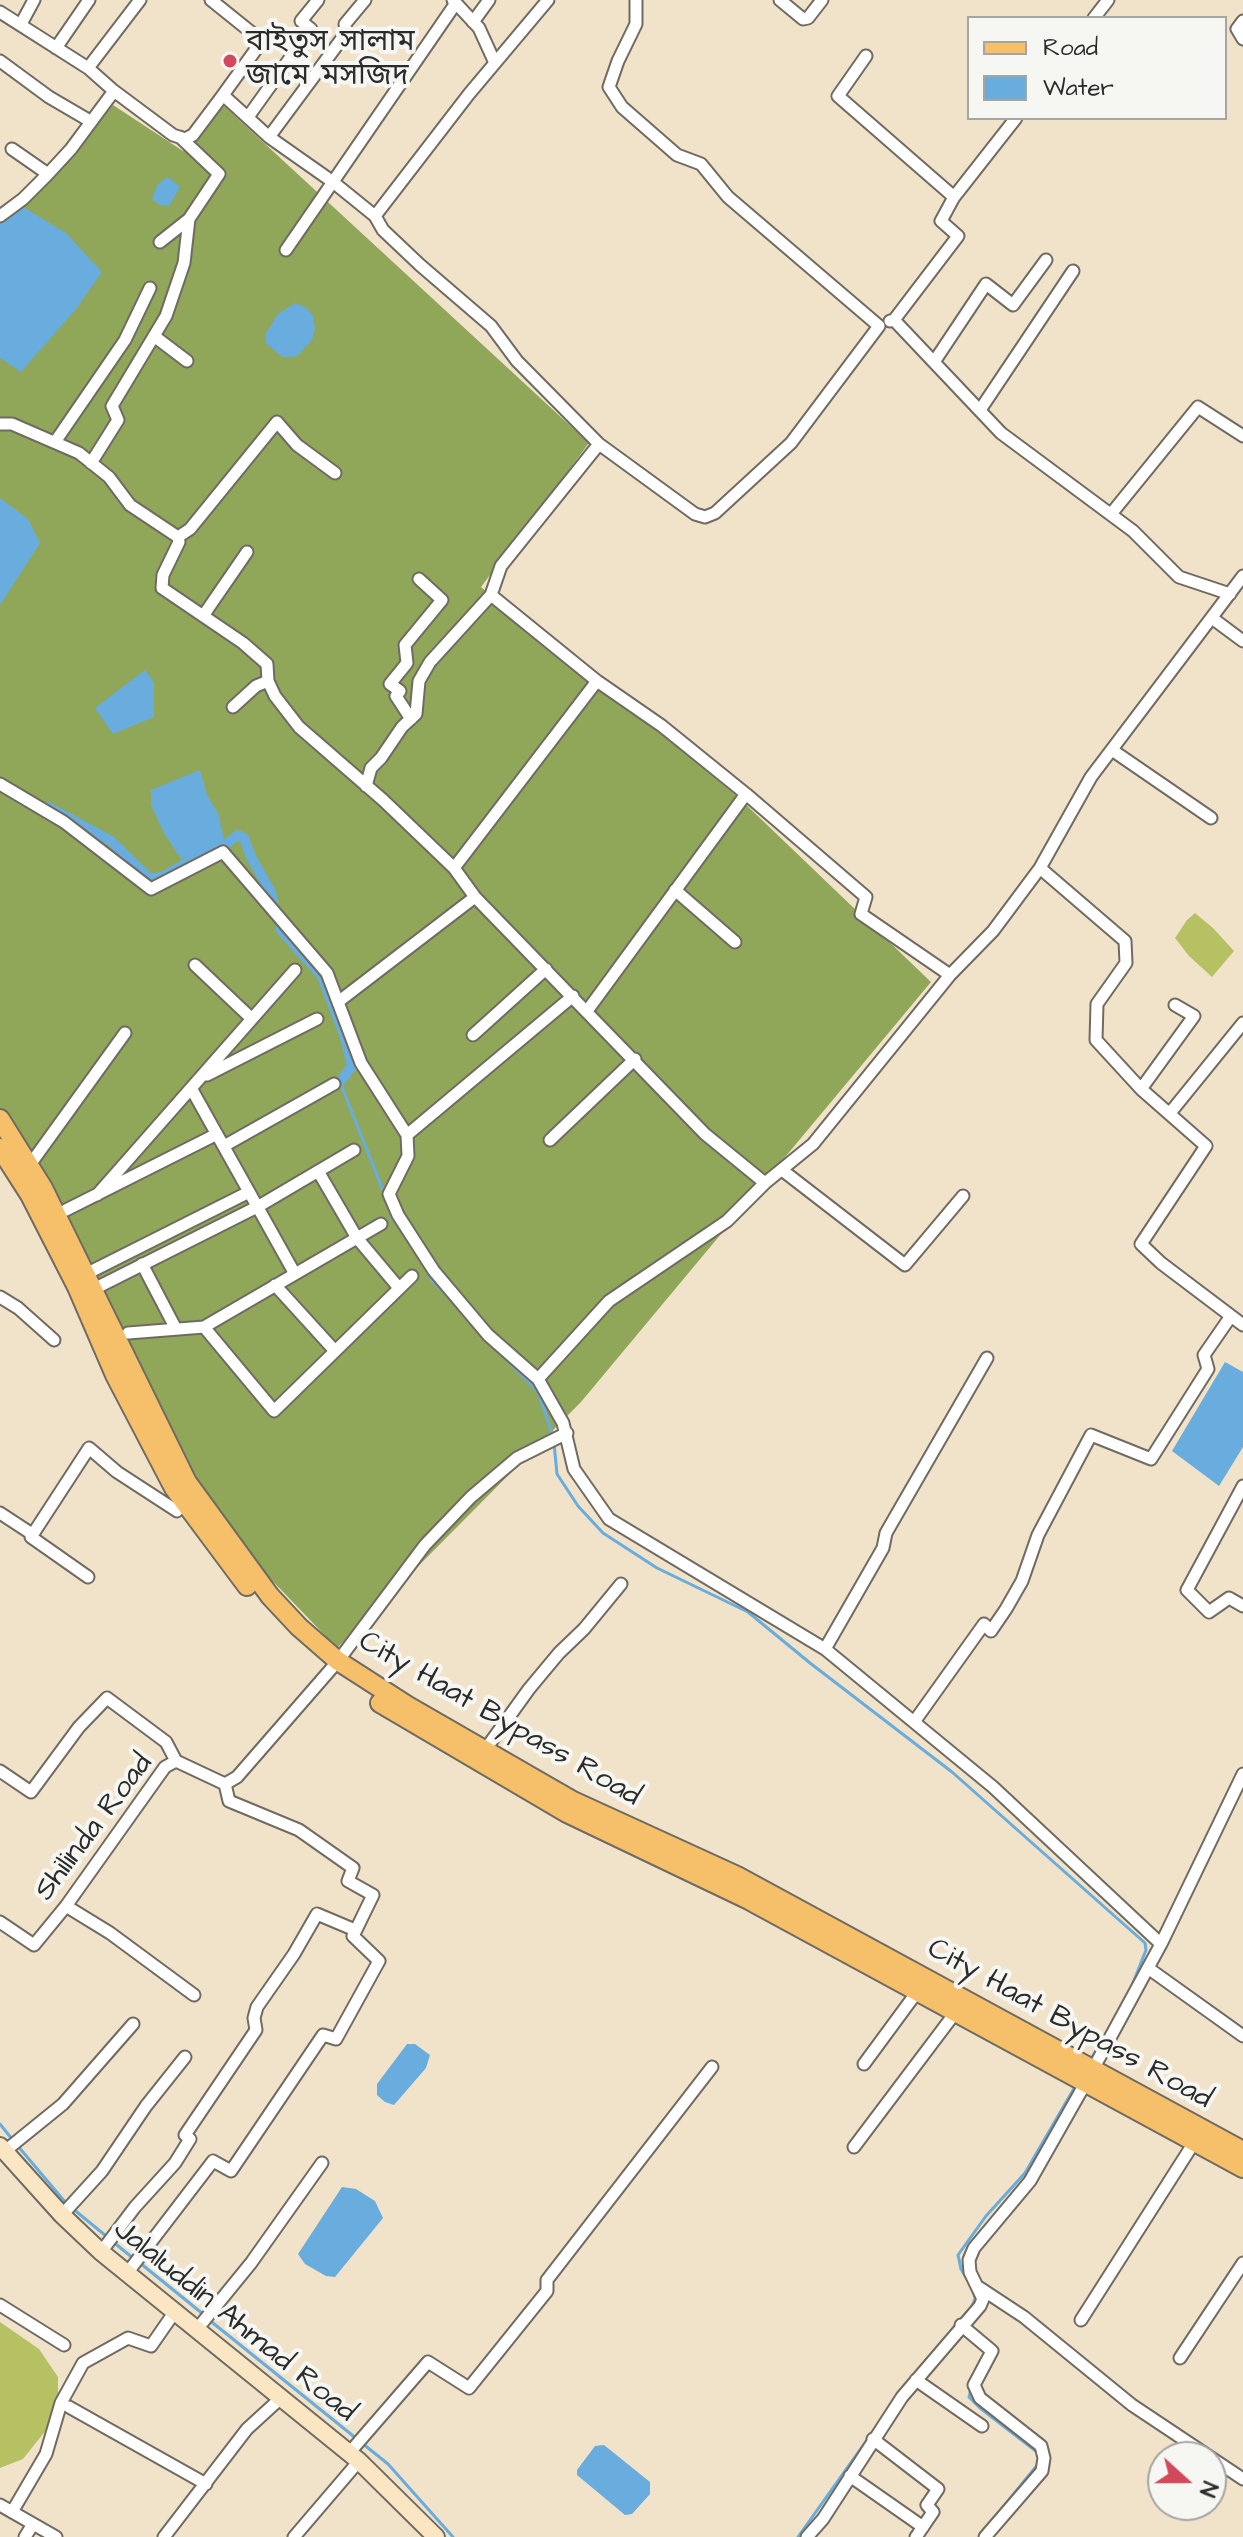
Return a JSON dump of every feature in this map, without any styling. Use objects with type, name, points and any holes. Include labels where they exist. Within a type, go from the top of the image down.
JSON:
[{"type":"main road","name":"City Haat Bypass Road","points":[[0,1119],[43,1188],[187,1482],[270,1596],[335,1665],[401,1716],[567,1813],[749,1900],[955,2013],[1243,2151]]},
{"type":"main road","name":"City Haat Bypass Road","points":[[0,1148],[30,1195],[77,1287],[115,1375],[174,1488],[261,1604],[293,1638],[573,1801],[737,1876],[1089,2076],[1243,2168]]},
{"type":"street","points":[[21,24],[34,0]]},
{"type":"street","points":[[56,48],[89,0]]},
{"type":"street","points":[[88,68],[140,0]]},
{"type":"street","points":[[179,137],[185,139],[193,135],[262,41],[211,0]]},
{"type":"street","points":[[248,117],[311,29],[301,21],[318,0]]},
{"type":"street","points":[[269,137],[346,33],[345,24],[365,0]]},
{"type":"street","points":[[473,22],[489,0]]},
{"type":"street","points":[[375,216],[548,0]]},
{"type":"street","points":[[636,0],[636,24],[609,87],[622,107],[677,155],[701,164],[728,197],[879,326]]},
{"type":"street","points":[[780,0],[803,19],[808,18],[822,0]]},
{"type":"street","points":[[1096,16],[1108,0]]},
{"type":"street","points":[[286,250],[455,1],[479,28],[495,63]]},
{"type":"street","points":[[0,12],[88,68],[114,91],[179,137],[219,174],[189,219],[160,242]]},
{"type":"street","points":[[1243,21],[1237,29],[1243,39]]},
{"type":"street","points":[[866,56],[838,96],[954,197]]},
{"type":"street","points":[[0,61],[49,97],[90,121]]},
{"type":"street","points":[[0,216],[23,199],[71,149],[114,91]]},
{"type":"street","points":[[223,95],[269,137],[375,216],[383,230],[410,256],[491,326],[517,361],[599,444],[695,514],[705,517],[715,513],[791,443],[879,326],[894,320],[958,236],[941,221],[954,197],[1014,120]]},
{"type":"street","points":[[12,149],[48,174]]},
{"type":"street","points":[[91,463],[118,420],[112,406],[166,316],[184,263],[189,219]]},
{"type":"street","points":[[934,362],[986,284],[1013,305],[1046,260]]},
{"type":"street","points":[[980,410],[1073,271]]},
{"type":"street","points":[[55,442],[125,340],[150,288]]},
{"type":"street","points":[[894,320],[1001,433],[1133,531],[1179,577],[1230,594]]},
{"type":"street","points":[[154,336],[187,361]]},
{"type":"street","points":[[1111,514],[1198,407],[1243,436]]},
{"type":"street","points":[[178,537],[190,529],[277,422],[297,445],[335,473]]},
{"type":"street","points":[[0,424],[12,424],[79,453],[109,477],[130,505],[178,537]]},
{"type":"street","points":[[366,786],[371,768],[402,727],[416,714],[419,681],[430,662],[491,595],[501,566],[599,444]]},
{"type":"street","points":[[178,537],[179,542],[163,575],[162,588],[243,643],[267,664],[268,681],[275,696],[299,727],[454,868],[475,897],[705,1134],[765,1183]]},
{"type":"street","points":[[203,616],[247,552]]},
{"type":"street","points":[[538,1379],[609,1301],[727,1221],[765,1183],[813,1144],[950,975],[993,931],[1040,868],[1091,777],[1243,576]]},
{"type":"street","points":[[411,719],[396,696],[400,691],[390,684],[407,663],[405,645],[442,600],[419,579]]},
{"type":"street","points":[[491,595],[597,681],[662,726],[866,897],[861,914],[950,975]]},
{"type":"street","points":[[1212,618],[1243,641]]},
{"type":"street","points":[[233,707],[256,686],[268,681]]},
{"type":"street","points":[[454,868],[597,681]]},
{"type":"street","points":[[1112,750],[1211,818]]},
{"type":"street","points":[[0,784],[64,822],[151,889],[223,852],[327,973],[361,1063],[407,1135],[408,1156],[389,1194],[398,1215],[434,1271],[488,1335],[538,1379],[564,1434],[574,1469],[609,1519],[825,1649],[993,1787],[1161,1944]]},
{"type":"street","points":[[587,1011],[746,794]]},
{"type":"street","points":[[1040,868],[1125,941],[1126,963],[1097,1004],[1096,1040],[1141,1089],[1206,1146],[1141,1244],[1243,1325]]},
{"type":"street","points":[[675,890],[735,942]]},
{"type":"street","points":[[338,1002],[475,897]]},
{"type":"street","points":[[195,965],[252,1019]]},
{"type":"street","points":[[473,1035],[546,969]]},
{"type":"street","points":[[97,1195],[295,970]]},
{"type":"street","points":[[407,1135],[573,996]]},
{"type":"street","points":[[1141,1089],[1194,1016],[1175,1005]]},
{"type":"street","points":[[195,1083],[317,1019]]},
{"type":"street","points":[[1170,1113],[1243,1023]]},
{"type":"street","points":[[29,1166],[125,1033]]},
{"type":"street","points":[[550,1140],[635,1059]]},
{"type":"street","points":[[195,1083],[217,1134],[295,1274]]},
{"type":"street","points":[[224,1146],[334,1084]]},
{"type":"street","points":[[66,1210],[217,1134]]},
{"type":"street","points":[[88,1282],[142,1264],[258,1207],[354,1150]]},
{"type":"street","points":[[782,1170],[905,1265],[963,1196]]},
{"type":"street","points":[[318,1171],[357,1238],[399,1288]]},
{"type":"street","points":[[88,1282],[249,1192]]},
{"type":"street","points":[[128,1333],[204,1327],[381,1224]]},
{"type":"street","points":[[142,1264],[176,1329]]},
{"type":"street","points":[[204,1327],[274,1411],[412,1276]]},
{"type":"street","points":[[275,1285],[335,1351]]},
{"type":"street","points":[[0,1297],[18,1308],[54,1340]]},
{"type":"street","points":[[914,1722],[984,1624],[991,1631],[1006,1609],[1022,1581],[1038,1535],[1091,1435],[1151,1459],[1208,1369],[1204,1355],[1231,1316]]},
{"type":"street","points":[[825,1649],[883,1548],[886,1533],[987,1358]]},
{"type":"street","points":[[128,2272],[213,2161],[231,2171],[323,2035],[336,2039],[379,1961],[353,1936],[373,1895],[348,1881],[353,1868],[299,1830],[229,1801],[225,1784],[237,1777],[335,1665],[425,1545],[471,1497],[517,1458],[564,1434]]},
{"type":"street","points":[[32,1534],[89,1448],[117,1472],[177,1511]]},
{"type":"street","points":[[1243,1486],[1187,1590],[1209,1612],[1229,1598],[1243,1606]]},
{"type":"street","points":[[0,1513],[88,1577]]},
{"type":"street","points":[[485,1750],[529,1689],[559,1653],[593,1620],[621,1584]]},
{"type":"street","points":[[0,1771],[31,1792],[79,1727],[107,1698],[166,1742],[176,1761]]},
{"type":"street","name":"Shilinda Road","points":[[0,1922],[34,1945],[66,1906],[165,1767],[176,1761],[225,1784]]},
{"type":"street","points":[[807,2537],[823,2519],[873,2439],[916,2380],[980,2306],[983,2299],[970,2272],[972,2246],[1030,2181],[1161,1944],[1243,1774]]},
{"type":"street","points":[[66,1906],[110,1933],[194,1995]]},
{"type":"street","points":[[101,2252],[135,2207],[175,2163],[190,2139],[185,2135],[256,2030],[254,2018],[257,2007],[317,1914],[355,1930]]},
{"type":"street","points":[[1148,1968],[1243,2036]]},
{"type":"street","points":[[864,2064],[917,1992]]},
{"type":"street","points":[[854,2147],[955,2013]]},
{"type":"street","points":[[2,2149],[63,2104],[133,2024]]},
{"type":"street","points":[[62,2215],[102,2171],[146,2106],[185,2057]]},
{"type":"street","points":[[294,2537],[428,2362],[469,2388],[516,2333],[547,2291],[547,2280],[712,2067]]},
{"type":"street","points":[[1081,2320],[1195,2141]]},
{"type":"street","name":"Jalaluddin Ahmad Road","points":[[2,2149],[62,2215],[101,2252],[355,2456],[436,2537]]},
{"type":"street","points":[[198,2328],[251,2263],[322,2163]]},
{"type":"street","points":[[1180,2358],[1243,2263]]},
{"type":"street","points":[[979,2287],[1024,2317],[1132,2405],[1243,2479]]},
{"type":"street","points":[[0,2305],[64,2345]]},
{"type":"street","points":[[12,2512],[46,2454],[61,2403],[83,2363],[128,2338],[151,2346],[176,2310]]},
{"type":"street","points":[[961,2325],[992,2351],[974,2385],[980,2398],[1041,2446],[1044,2458],[1042,2471],[985,2537]]},
{"type":"street","points":[[916,2380],[982,2426]]},
{"type":"street","points":[[164,2537],[247,2429],[282,2397]]},
{"type":"street","points":[[69,2407],[206,2484]]},
{"type":"street","points":[[850,2476],[920,2532],[933,2512],[927,2505],[938,2489],[873,2439]]},
{"type":"street","points":[[0,2505],[56,2537]]},
{"type":"street","points":[[25,2537],[33,2524]]},
{"type":"green space","points":[[113,105],[183,151],[224,106],[589,443],[481,587],[738,797],[931,982],[581,1402],[337,1648],[213,1519],[0,1124],[0,218],[43,189]]},
{"type":"green space","points":[[1195,913],[1234,951],[1212,977],[1175,938]]},
{"type":"green space","points":[[0,2322],[39,2349],[58,2377],[58,2398],[47,2429],[23,2459],[0,2468]]},
{"type":"water","points":[[168,177],[180,187],[169,206],[159,205],[152,198],[158,184]]},
{"type":"water","points":[[20,205],[66,233],[102,272],[76,309],[21,372],[0,358],[0,219]]},
{"type":"water","points":[[295,303],[307,308],[313,316],[315,328],[312,340],[296,357],[282,357],[266,343],[266,333],[278,314]]},
{"type":"water","points":[[0,498],[28,519],[40,543],[0,605]]},
{"type":"water","points":[[145,670],[154,682],[154,717],[113,734],[95,708]]},
{"type":"water","points":[[200,770],[207,795],[218,813],[224,839],[210,851],[181,859],[151,805],[151,790]]},
{"type":"water","points":[[1225,1362],[1243,1372],[1243,1447],[1219,1486],[1172,1451]]},
{"type":"water","points":[[407,2044],[415,2044],[430,2055],[426,2068],[394,2105],[377,2095],[377,2084]]},
{"type":"water","points":[[342,2187],[356,2189],[375,2201],[383,2218],[335,2277],[326,2276],[305,2264],[298,2254]]},
{"type":"water","points":[[604,2445],[650,2482],[650,2494],[632,2514],[625,2515],[577,2475],[577,2470],[595,2446]]},
{"type":"waterway","points":[[48,807],[111,841],[150,879],[162,877],[222,847],[238,835],[244,838],[271,892],[275,913]]},
{"type":"waterway","points":[[280,929],[322,976],[345,1037],[352,1066],[340,1082]]},
{"type":"waterway","points":[[340,1082],[384,1193]]},
{"type":"waterway","points":[[388,1204],[392,1218],[403,1232]]},
{"type":"waterway","points":[[420,1259],[432,1280],[454,1303]]},
{"type":"waterway","points":[[500,1353],[538,1392],[553,1436]]},
{"type":"waterway","points":[[554,1443],[557,1474],[578,1506],[603,1533],[657,1568],[748,1612],[952,1772],[1145,1943],[1146,1950],[1131,1988]]},
{"type":"waterway","points":[[1090,2061],[1108,2030]]},
{"type":"waterway","points":[[904,2387],[972,2306],[975,2299],[973,2289],[961,2269],[958,2255],[986,2216],[1025,2173],[1076,2085]]},
{"type":"waterway","points":[[0,2124],[12,2139]]},
{"type":"waterway","points":[[17,2145],[66,2203]]},
{"type":"waterway","points":[[72,2208],[134,2259]]},
{"type":"waterway","points":[[140,2263],[203,2314]]},
{"type":"waterway","points":[[208,2319],[388,2464],[453,2537]]},
{"type":"waterway","points":[[962,2333],[987,2354]]},
{"type":"waterway","points":[[971,2389],[969,2397],[980,2408],[1037,2452]]},
{"type":"waterway","points":[[798,2537],[879,2423]]},
{"type":"waterway","points":[[986,2528],[1039,2463]]},
{"type":"place","name":"বাইতুস সালাম জামে মসজিদ","points":[[230,61]]}]
